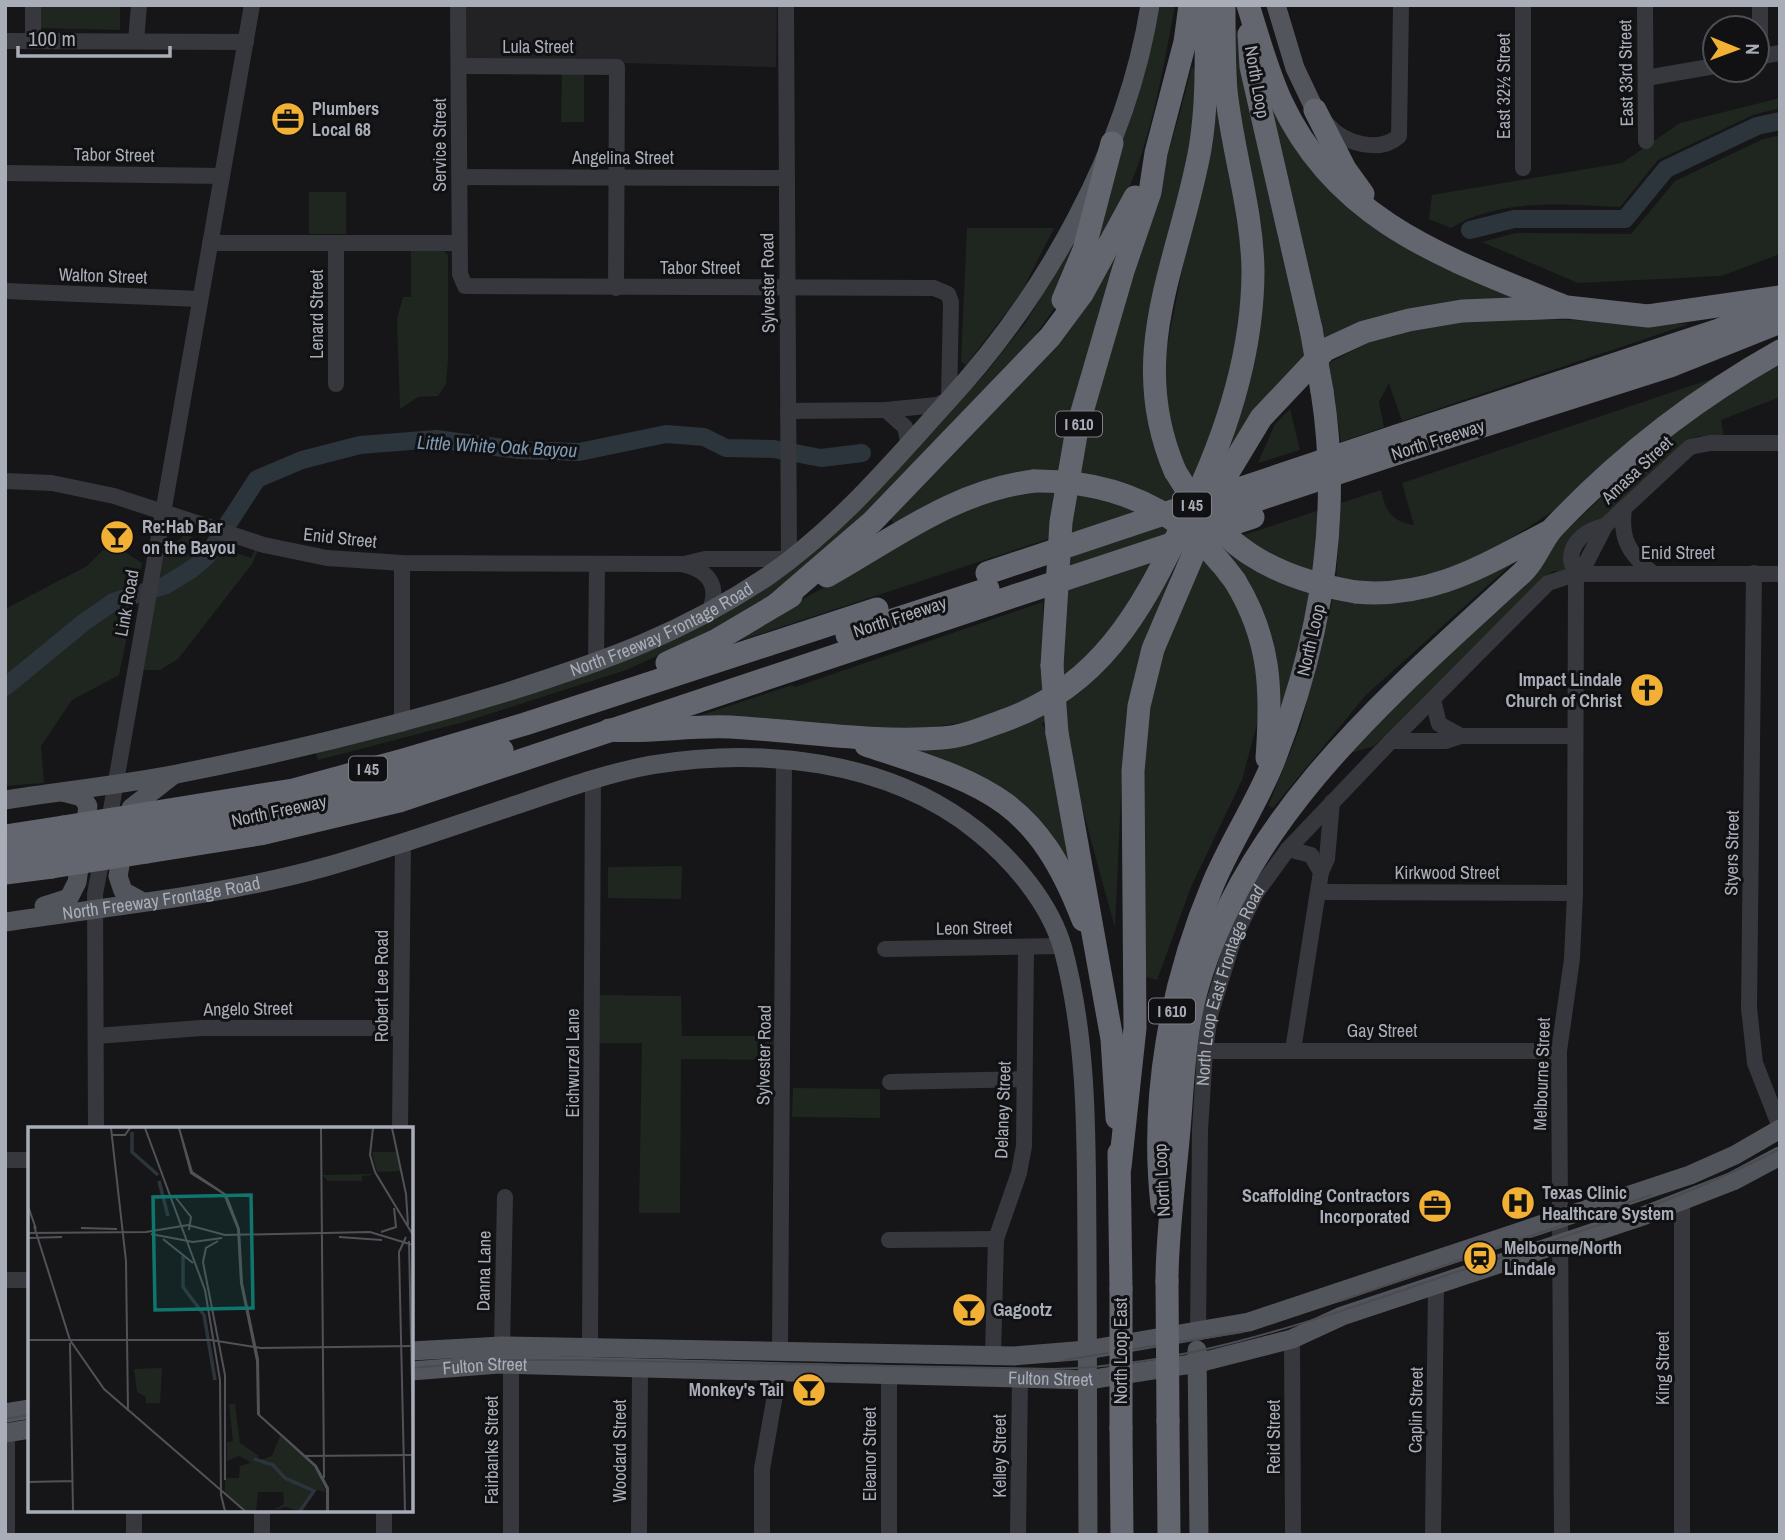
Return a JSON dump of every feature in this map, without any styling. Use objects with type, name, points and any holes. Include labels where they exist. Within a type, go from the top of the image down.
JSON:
[{"type":"highway","name":"I 610","points":[[1120,1167],[1112,1039],[1057,733],[1052,666],[1060,523],[1077,429],[1150,191],[1156,153],[1185,42],[1190,5]]},
{"type":"highway","points":[[1206,5],[1206,74],[1200,146],[1160,313],[1153,357],[1156,409],[1175,471],[1210,522],[1225,537],[1254,558],[1299,579],[1356,592],[1386,595],[1415,592],[1451,579],[1551,530],[1667,425],[1728,380],[1780,351]]},
{"type":"highway","points":[[610,730],[645,732],[732,727],[846,738],[944,738],[1010,719],[1050,699],[1090,668],[1118,640],[1159,573],[1199,493],[1238,382],[1249,327],[1253,271],[1251,234],[1226,90],[1224,5]]},
{"type":"highway","points":[[1247,5],[1281,101],[1315,158],[1356,203],[1425,248],[1567,307]]},
{"type":"highway","name":"North Loop","points":[[1167,1257],[1159,1178],[1160,1123],[1164,1065],[1173,1007],[1185,955],[1213,882],[1265,782],[1301,684],[1317,624],[1325,569],[1328,442],[1322,391],[1311,328],[1251,67],[1247,5]]},
{"type":"highway","points":[[1315,110],[1345,169],[1386,224]]},
{"type":"highway","points":[[1011,376],[1047,327],[1073,279],[1094,219],[1112,143]]},
{"type":"highway","points":[[778,604],[873,522],[1050,337],[1082,294],[1126,217],[1156,153]]},
{"type":"highway","points":[[1120,1167],[1135,1028],[1133,771],[1139,706],[1153,649],[1229,471],[1261,418],[1325,351],[1364,332],[1409,320],[1462,311],[1567,307],[1648,316],[1780,297]]},
{"type":"highway","name":"North Freeway","points":[[148,833],[260,834],[399,801],[610,730],[989,589],[1397,453],[1717,331],[1780,304]]},
{"type":"highway","name":"North Freeway","points":[[5,873],[57,848],[262,816],[323,802],[488,755],[1397,453],[1670,366],[1780,322]]},
{"type":"highway","name":"North Freeway","points":[[1397,453],[1669,381],[1780,342]]},
{"type":"highway","points":[[582,703],[717,640],[943,507],[1000,486],[1034,481],[1086,483],[1147,503],[1195,534],[1235,581],[1256,623],[1270,684],[1265,782]]},
{"type":"highway","points":[[1167,1257],[1188,1034],[1196,991],[1229,903],[1277,828],[1375,708],[1527,569],[1551,530]]},
{"type":"highway","name":"North Freeway","points":[[5,857],[148,833],[513,727],[582,703],[989,589]]},
{"type":"highway","points":[[846,738],[979,785],[1013,808],[1045,844],[1066,880],[1099,960]]},
{"type":"highway","name":"North Freeway","points":[[5,836],[57,848]]},
{"type":"highway","name":"North Loop East","points":[[1120,1167],[1122,1535]]},
{"type":"highway","name":"I 610","points":[[1167,1257],[1169,1535]]},
{"type":"main road","name":"North Freeway Frontage Road","points":[[5,800],[174,774],[402,724],[596,664],[639,648],[708,614],[789,559],[838,521],[985,362],[1030,299],[1112,143],[1150,5]]},
{"type":"main road","points":[[1276,5],[1295,68],[1315,110]]},
{"type":"main road","name":"North Freeway Frontage Road","points":[[5,921],[272,880],[403,843],[593,779],[678,762],[784,761],[837,767],[892,782],[923,796],[965,821],[991,842],[1021,874],[1039,900],[1062,946]]},
{"type":"main road","points":[[142,902],[123,891],[118,876],[131,808],[174,774]]},
{"type":"main road","points":[[5,921],[10,912],[62,903],[75,887],[88,806],[82,797],[59,791]]},
{"type":"main road","points":[[1062,946],[1075,1003],[1084,1076],[1088,1535]]},
{"type":"main road","name":"Fulton Street","points":[[413,1351],[502,1346],[993,1355],[1087,1350],[1198,1333],[1290,1309],[1690,1175],[1757,1144],[1780,1128]]},
{"type":"main road","name":"Fulton Street","points":[[413,1371],[511,1365],[1088,1380],[1198,1363],[1292,1339],[1342,1316],[1560,1245],[1733,1181],[1780,1156]]},
{"type":"main road","name":"North Loop East Frontage Road","points":[[1198,1333],[1199,1535]]},
{"type":"main road","points":[[5,1413],[28,1409]]},
{"type":"main road","points":[[6,1433],[28,1429]]},
{"type":"street","points":[[33,5],[33,41]]},
{"type":"street","points":[[136,41],[139,5]]},
{"type":"street","name":"Link Road","points":[[96,1127],[95,894],[117,783],[252,5]]},
{"type":"street","name":"Service Street","points":[[458,5],[459,243],[462,284]]},
{"type":"street","name":"Sylvester Road","points":[[786,5],[789,559]]},
{"type":"street","points":[[1315,110],[1338,136],[1351,143],[1393,141],[1399,136],[1402,123],[1401,5]]},
{"type":"street","name":"East 32½ Street","points":[[1523,5],[1523,167]]},
{"type":"street","name":"East 33rd Street","points":[[1644,5],[1646,141]]},
{"type":"street","points":[[5,41],[246,42]]},
{"type":"street","name":"Lula Street","points":[[459,66],[617,67],[617,177]]},
{"type":"street","points":[[1646,78],[1701,68]]},
{"type":"street","name":"Tabor Street","points":[[5,173],[222,176]]},
{"type":"street","name":"Angelina Street","points":[[460,177],[786,178]]},
{"type":"street","points":[[616,288],[617,177]]},
{"type":"street","points":[[210,243],[459,243]]},
{"type":"street","name":"Lenard Street","points":[[336,243],[336,384]]},
{"type":"street","name":"Tabor Street","points":[[462,284],[476,288],[940,289],[950,299],[949,400]]},
{"type":"street","name":"Walton Street","points":[[5,291],[200,299]]},
{"type":"street","points":[[788,417],[937,405],[949,400]]},
{"type":"street","points":[[886,410],[905,427],[908,445]]},
{"type":"street","name":"Amasa Street","points":[[1576,574],[1569,561],[1571,551],[1586,533],[1605,526],[1690,447],[1710,443],[1780,443]]},
{"type":"street","name":"Enid Street","points":[[5,481],[85,489],[248,539],[327,558],[402,563],[597,564],[681,564],[705,559],[789,559]]},
{"type":"street","points":[[1624,509],[1623,538],[1635,558],[1651,572]]},
{"type":"street","points":[[402,563],[402,724]]},
{"type":"street","points":[[596,664],[597,564]]},
{"type":"street","name":"Enid Street","points":[[681,564],[699,569],[713,583],[715,596],[708,614]]},
{"type":"street","name":"Styers Street","points":[[1754,573],[1749,1008],[1755,1063],[1780,1128]]},
{"type":"street","name":"Enid Street","points":[[1576,574],[1780,574]]},
{"type":"street","name":"North Loop East Frontage Road","points":[[1198,1333],[1200,1130],[1205,1051],[1210,1015],[1234,938],[1256,893],[1288,849],[1332,802],[1548,583],[1576,574]]},
{"type":"street","name":"Melbourne Street","points":[[1562,1535],[1563,1313],[1559,1217],[1559,1051],[1572,960],[1575,893],[1576,574]]},
{"type":"street","points":[[1433,700],[1440,724],[1461,736]]},
{"type":"street","points":[[1391,741],[1446,741],[1461,736],[1574,736]]},
{"type":"street","name":"Sylvester Road","points":[[780,1350],[784,761]]},
{"type":"street","name":"Eichwurzel Lane","points":[[590,1347],[593,779]]},
{"type":"street","points":[[1293,1050],[1298,1003],[1321,872],[1327,859],[1332,802]]},
{"type":"street","name":"Robert Lee Road","points":[[400,1127],[403,843]]},
{"type":"street","points":[[1288,849],[1311,855],[1321,872]]},
{"type":"street","name":"Kirkwood Street","points":[[1319,892],[1575,893]]},
{"type":"street","name":"Leon Street","points":[[885,949],[1062,946]]},
{"type":"street","name":"Delaney Street","points":[[993,1355],[996,1239],[1022,1160],[1026,947]]},
{"type":"street","name":"Angelo Street","points":[[96,1036],[201,1028],[401,1028]]},
{"type":"street","name":"Gay Street","points":[[1205,1051],[1559,1051]]},
{"type":"street","points":[[890,1082],[1024,1079]]},
{"type":"street","points":[[5,1160],[28,1160]]},
{"type":"street","name":"Danna Lane","points":[[502,1346],[505,1198]]},
{"type":"street","name":"King Street","points":[[1682,1200],[1682,1535]]},
{"type":"street","points":[[889,1240],[996,1239]]},
{"type":"street","points":[[5,1280],[28,1280]]},
{"type":"street","name":"Caplin Street","points":[[1433,1535],[1436,1285]]},
{"type":"street","name":"Reid Street","points":[[1292,1339],[1293,1535]]},
{"type":"street","name":"Fairbanks Street","points":[[511,1365],[512,1535]]},
{"type":"street","name":"Woodard Street","points":[[639,1535],[640,1368]]},
{"type":"street","points":[[762,1535],[762,1469],[779,1372]]},
{"type":"street","name":"Eleanor Street","points":[[889,1374],[889,1535]]},
{"type":"street","name":"Kelley Street","points":[[1018,1535],[1020,1377]]},
{"type":"street","points":[[6,1433],[7,1535]]},
{"type":"street","points":[[134,1512],[134,1535]]},
{"type":"street","points":[[262,1512],[262,1535]]},
{"type":"street","points":[[384,1512],[384,1535]]},
{"type":"shaded area","points":[[40,5],[120,5],[120,30],[40,28]]},
{"type":"shaded area","points":[[464,5],[777,5],[776,67],[465,59]]},
{"type":"shaded area","points":[[1159,5],[1175,5],[1153,115],[1126,195],[1114,220],[1083,265],[1143,75]]},
{"type":"shaded area","points":[[1235,30],[1238,30],[1309,357],[1217,483],[1252,363]]},
{"type":"shaded area","points":[[1258,65],[1318,171],[1522,298],[1326,346]]},
{"type":"shaded area","points":[[1192,66],[1196,71],[1192,152],[1144,358],[1143,380],[1152,433],[1180,495],[1176,514],[1125,616],[1063,681],[1063,571],[1070,506],[1081,450],[1110,340]]},
{"type":"shaded area","points":[[562,73],[584,73],[584,122],[561,122]]},
{"type":"shaded area","points":[[1217,92],[1245,267],[1230,386],[1191,484],[1180,463],[1160,383]]},
{"type":"shaded area","points":[[1780,98],[1780,108],[1753,115],[1658,160],[1620,207],[1555,204],[1511,207],[1470,218],[1451,228],[1429,219],[1432,195],[1622,163],[1680,123]]},
{"type":"shaded area","points":[[1780,135],[1780,254],[1721,276],[1578,283],[1482,242],[1516,233],[1631,234],[1675,181],[1761,140]]},
{"type":"shaded area","points":[[309,192],[346,192],[346,234],[309,234]]},
{"type":"shaded area","points":[[1089,202],[1058,303],[1030,343],[857,525],[774,592],[717,629],[626,670],[464,722],[318,760],[315,751],[643,652],[881,487],[986,373],[1026,322],[1056,272]]},
{"type":"shaded area","points":[[967,228],[1054,228],[1021,293],[966,365],[961,362]]},
{"type":"shaded area","points":[[1121,247],[1059,472],[896,525],[889,517]]},
{"type":"shaded area","points":[[411,251],[444,251],[448,255],[448,360],[446,384],[438,396],[418,397],[400,409],[397,319],[403,297],[411,297]]},
{"type":"shaded area","points":[[1482,317],[1689,324],[1402,421],[1389,383],[1379,402],[1384,427],[1341,442],[1329,363],[1377,338]]},
{"type":"shaded area","points":[[1780,364],[1780,397],[1721,420],[1724,437],[1699,436],[1685,441],[1565,562],[1564,571],[1554,571],[1543,577],[1374,746],[1344,755],[1394,697],[1665,436],[1683,421]]},
{"type":"shaded area","points":[[1717,377],[1575,495],[1497,546],[1456,565],[1415,578],[1385,582],[1336,582],[1341,503],[1381,490],[1391,514],[1400,521],[1414,525],[1402,483]]},
{"type":"shaded area","points":[[1290,409],[1300,450],[1258,463],[1275,424]]},
{"type":"shaded area","points":[[1032,487],[1055,487],[1048,539],[711,650],[971,506],[983,505]]},
{"type":"shaded area","points":[[1323,509],[1318,578],[1238,537]]},
{"type":"shaded area","points":[[183,534],[251,558],[256,547],[259,548],[252,564],[178,659],[160,670],[142,670],[166,546],[181,539]]},
{"type":"shaded area","points":[[1217,544],[1315,593],[1303,655],[1278,714]]},
{"type":"shaded area","points":[[103,550],[125,552],[142,563],[119,675],[72,700],[41,746],[44,783],[5,786],[5,609],[87,566]]},
{"type":"shaded area","points":[[1202,552],[1236,600],[1257,665],[1258,720],[1242,780],[1191,887],[1157,980],[1142,976],[1144,741],[1159,661]]},
{"type":"shaded area","points":[[1515,561],[1366,695],[1273,808],[1268,806],[1300,728],[1333,597]]},
{"type":"shaded area","points":[[1172,573],[1122,772],[1115,928],[1071,767],[1064,699],[1168,574]]},
{"type":"shaded area","points":[[1043,602],[1044,694],[972,721],[903,732],[696,717],[792,685],[795,687]]},
{"type":"shaded area","points":[[1046,710],[1047,719],[1042,724],[1049,734],[1075,877],[1035,820],[1007,792],[962,767],[898,747]]},
{"type":"shaded area","points":[[682,866],[681,899],[608,898],[608,867]]},
{"type":"shaded area","points":[[597,995],[681,996],[682,1036],[779,1036],[779,1060],[681,1059],[680,1213],[639,1213],[642,1043],[597,1043]]},
{"type":"shaded area","points":[[793,1088],[880,1089],[880,1118],[792,1117]]},
{"type":"waterway","name":"Little White Oak Bayou","points":[[1470,230],[1514,219],[1625,219],[1666,169],[1757,126],[1780,121]]},
{"type":"waterway","name":"Little White Oak Bayou","points":[[5,687],[113,602],[166,585],[192,569],[207,556],[257,479],[302,460],[360,445],[436,439],[519,450],[579,452],[666,434],[704,437],[726,448],[774,449],[821,458],[862,453]]},
{"type":"tram line","points":[[413,1368],[502,1360],[580,1360],[1053,1369],[1157,1359],[1207,1349],[1306,1322],[1578,1232],[1701,1186],[1780,1149]]},
{"type":"tram line","points":[[1340,1301],[1651,1195]]},
{"type":"tram line","points":[[1064,1360],[1243,1332]]},
{"type":"tram line","points":[[5,1419],[28,1415]]},
{"type":"place","name":"Plumbers Local 68","points":[[288,119]]},
{"type":"place","name":"Re:Hab Bar on the Bayou","points":[[117,537]]},
{"type":"place","name":"Impact Lindale Church of Christ","points":[[1647,690]]},
{"type":"place","name":"Texas Clinic Healthcare System","points":[[1518,1203]]},
{"type":"place","name":"Scaffolding Contractors Incorporated","points":[[1435,1206]]},
{"type":"place","name":"Melbourne/North Lindale","points":[[1480,1258]]},
{"type":"place","name":"Gagootz","points":[[969,1310]]},
{"type":"place","name":"Monkey's Tail","points":[[809,1390]]}]
